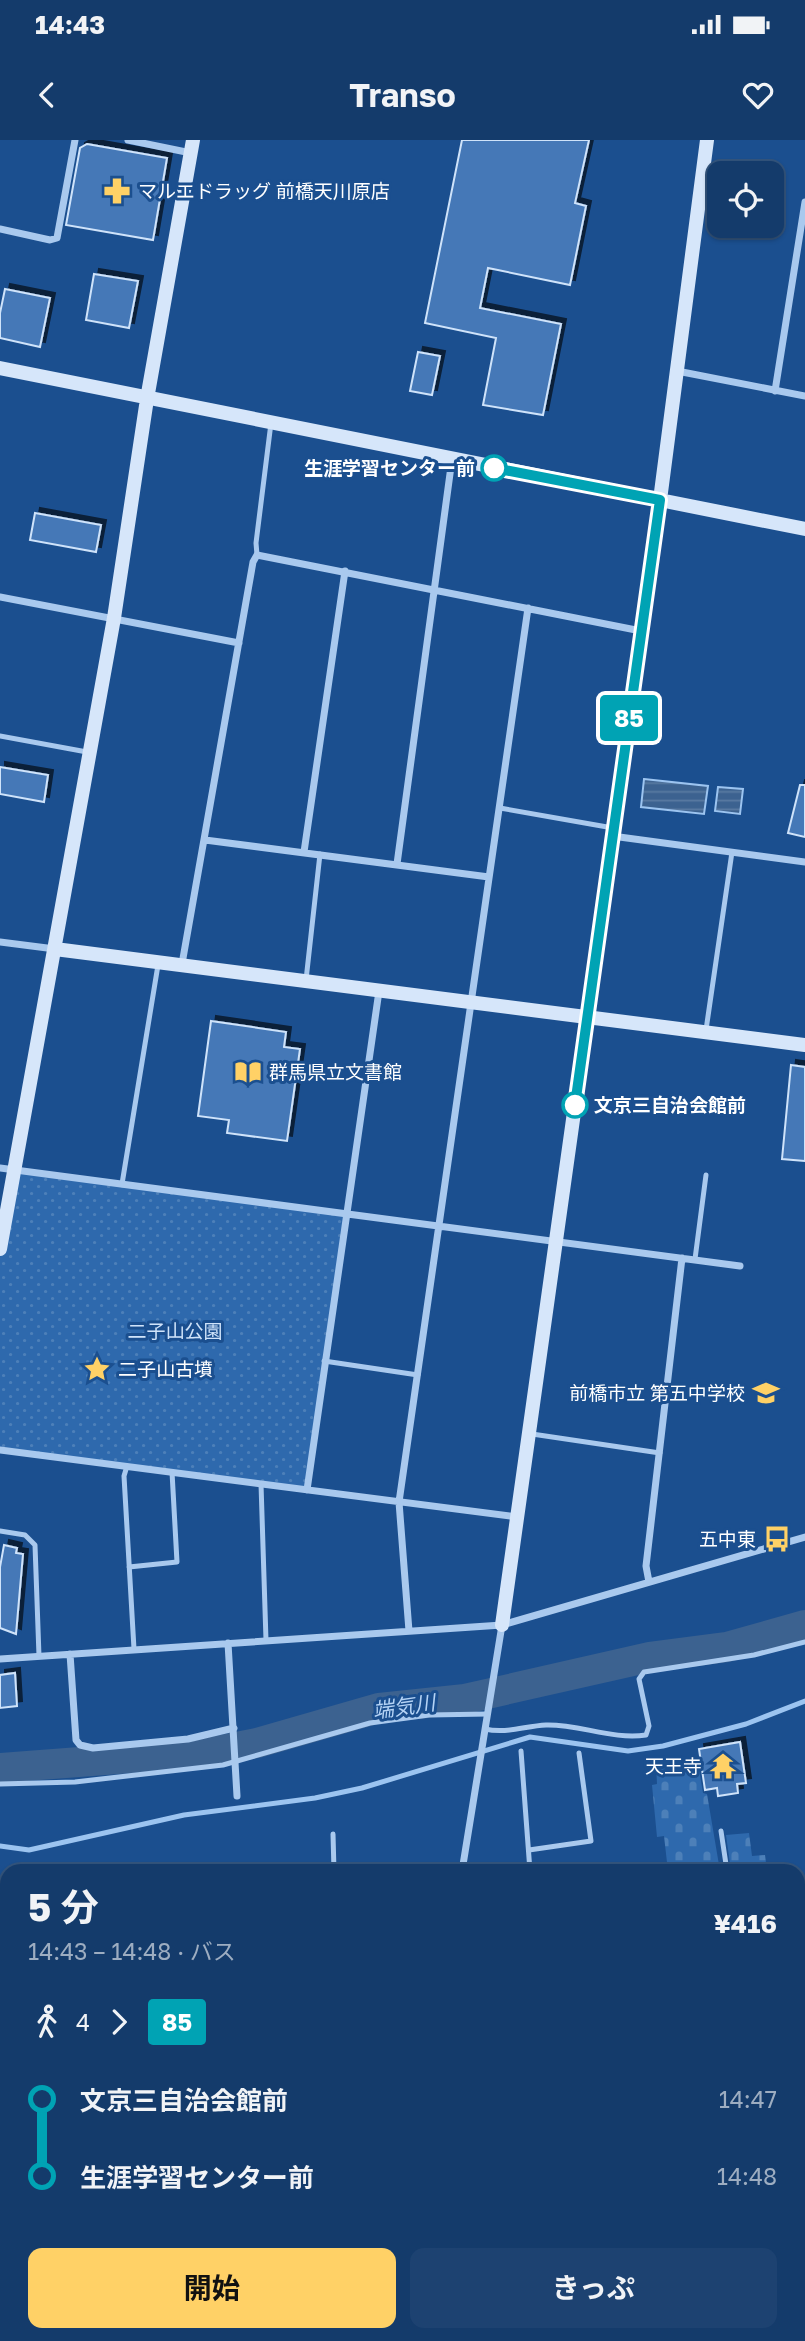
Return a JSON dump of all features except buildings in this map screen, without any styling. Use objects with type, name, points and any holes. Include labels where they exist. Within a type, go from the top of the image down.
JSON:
[{"type":"street","points":[[0,229],[50,240],[57,238],[75,140]]},
{"type":"street","points":[[0,1249],[7,1169],[55,949],[114,618],[147,400],[192,146],[128,140]]},
{"type":"street","points":[[463,1864],[502,1625],[558,1243],[585,1018],[642,631],[707,140]]},
{"type":"street","points":[[775,391],[805,202]]},
{"type":"street","points":[[0,368],[147,400],[805,529]]},
{"type":"street","points":[[677,371],[805,396]]},
{"type":"street","points":[[397,864],[432,590],[452,459]]},
{"type":"street","points":[[182,964],[253,562],[257,555],[642,631]]},
{"type":"street","points":[[304,852],[345,571]]},
{"type":"street","points":[[0,597],[239,643]]},
{"type":"street","points":[[409,1631],[399,1502],[528,608]]},
{"type":"street","points":[[613,832],[805,862]]},
{"type":"street","points":[[205,840],[489,877]]},
{"type":"street","points":[[0,942],[805,1045]]},
{"type":"street","points":[[307,1490],[379,990]]},
{"type":"street","points":[[7,1169],[439,1224],[558,1243],[740,1266]]},
{"type":"street","points":[[649,1582],[646,1566],[682,1258]]},
{"type":"street","points":[[0,1450],[518,1517]]},
{"type":"street","points":[[0,1659],[502,1625],[805,1537]]},
{"type":"street","points":[[228,1643],[237,1796]]},
{"type":"street","points":[[70,1654],[76,1740],[80,1745],[93,1748],[188,1739],[234,1728]]},
{"type":"lane","points":[[257,555],[256,543],[271,423]]},
{"type":"lane","points":[[0,736],[90,752]]},
{"type":"lane","points":[[500,808],[613,832]]},
{"type":"lane","points":[[705,1033],[732,852]]},
{"type":"lane","points":[[305,981],[320,854]]},
{"type":"lane","points":[[122,1184],[158,962]]},
{"type":"lane","points":[[695,1259],[706,1175]]},
{"type":"lane","points":[[324,1361],[418,1375]]},
{"type":"lane","points":[[530,1433],[660,1452]]},
{"type":"lane","points":[[127,1466],[124,1476],[134,1649]]},
{"type":"lane","points":[[129,1567],[177,1562],[172,1472]]},
{"type":"lane","points":[[261,1484],[266,1640]]},
{"type":"lane","points":[[0,1531],[25,1535],[35,1545],[39,1656]]},
{"type":"lane","points":[[485,1729],[497,1732],[549,1725],[627,1737],[646,1735],[649,1726],[639,1679],[644,1672],[754,1655],[805,1642]]},
{"type":"lane","points":[[0,1784],[75,1782],[235,1762],[370,1723],[429,1715],[488,1714]]},
{"type":"lane","points":[[521,1751],[530,1864]]},
{"type":"lane","points":[[529,1850],[591,1841],[579,1753]]},
{"type":"lane","points":[[721,1831],[726,1864]]},
{"type":"lane","points":[[332,1834],[334,1864]]},
{"type":"green space","name":"二子山公園","points":[[14,1170],[347,1212],[307,1490],[0,1449],[0,1249]]},
{"type":"green space","points":[[697,1757],[703,1793],[707,1794],[719,1864],[667,1864],[664,1836],[657,1837],[652,1785],[657,1784],[656,1762]]},
{"type":"green space","points":[[749,1833],[752,1856],[765,1855],[766,1864],[730,1864],[726,1835]]},
{"type":"shaded area","points":[[644,779],[708,786],[704,814],[641,807]]},
{"type":"shaded area","points":[[718,787],[743,789],[740,814],[715,811]]},
{"type":"waterway","name":"端気川","points":[[0,1768],[211,1752],[257,1743],[379,1708],[465,1699],[650,1657],[727,1647],[805,1625]]},
{"type":"waterway","points":[[0,1846],[29,1850],[184,1815],[315,1798],[362,1788],[530,1737],[628,1751],[663,1746],[746,1724],[805,1701]]},
{"type":"bus line","name":"85","points":[[494,468],[660,500],[585,1018],[575,1105]]},
{"type":"place","name":"マルエドラッグ 前橋天川原店","points":[[117,191]]},
{"type":"place","name":"生涯学習センター前","points":[[494,468]]},
{"type":"place","name":"群馬県立文書館","points":[[248,1072]]},
{"type":"place","name":"文京三自治会館前","points":[[575,1105]]},
{"type":"place","name":"二子山古墳","points":[[97,1369]]},
{"type":"place","name":"前橋市立 第五中学校","points":[[766,1393]]},
{"type":"place","name":"五中東","points":[[777,1539]]},
{"type":"place","name":"天王寺","points":[[723,1766]]}]
